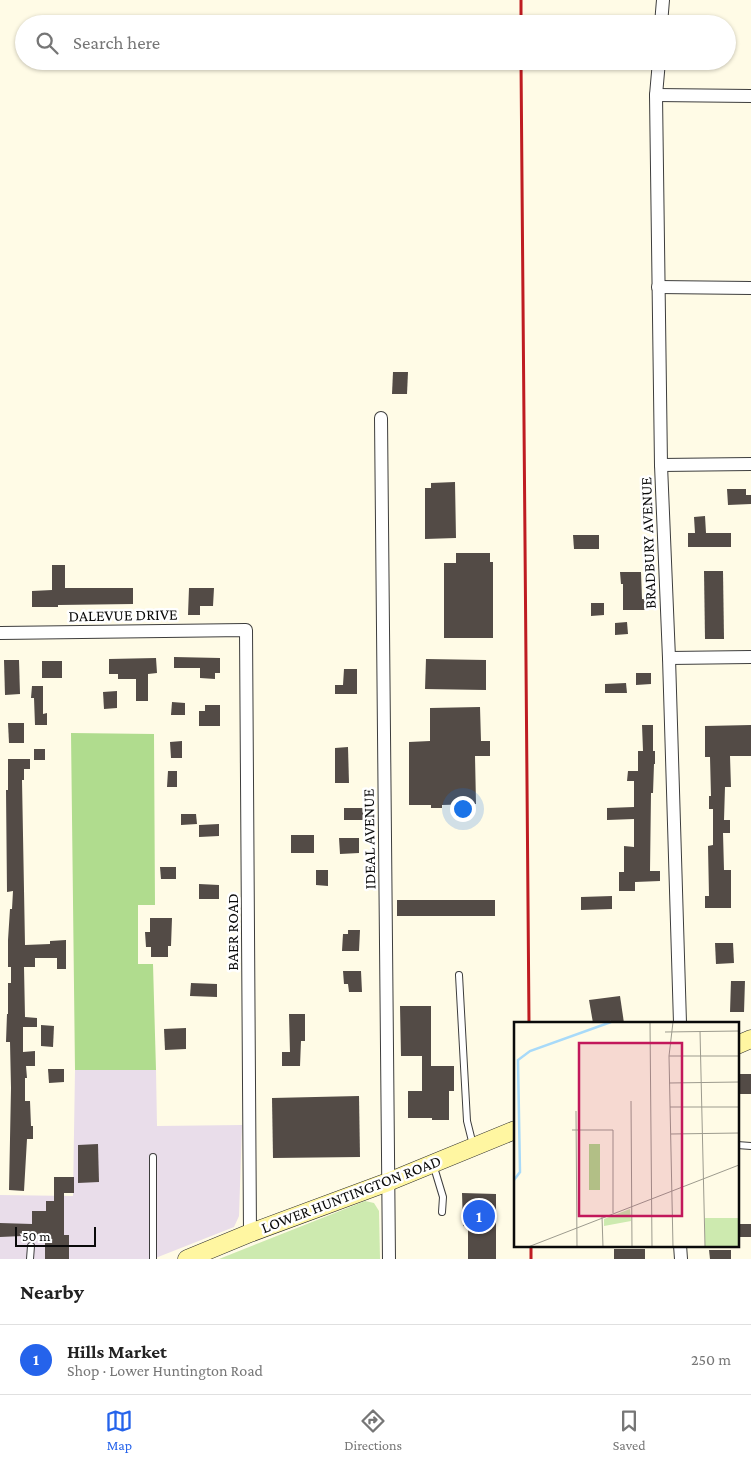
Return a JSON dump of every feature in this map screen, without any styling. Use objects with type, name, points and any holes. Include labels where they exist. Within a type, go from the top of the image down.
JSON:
[{"type":"main road","points":[[738,1045],[751,1039]]},
{"type":"main road","name":"LOWER HUNTINGTON ROAD","points":[[187,1259],[250,1233],[388,1182],[514,1130]]},
{"type":"street","points":[[662,15],[663,0]]},
{"type":"street","name":"BRADBURY AVENUE","points":[[657,70],[656,95],[661,465],[680,1022]]},
{"type":"street","points":[[656,95],[751,96]]},
{"type":"street","points":[[658,287],[751,288]]},
{"type":"street","name":"IDEAL AVENUE","points":[[381,418],[389,1259]]},
{"type":"street","points":[[661,465],[751,464]]},
{"type":"street","name":"DALEVUE DRIVE","points":[[0,633],[246,630]]},
{"type":"street","name":"BAER ROAD","points":[[246,630],[250,1233]]},
{"type":"street","points":[[669,658],[751,658]]},
{"type":"street","points":[[680,1246],[681,1259]]},
{"type":"lane","points":[[460,974],[467,1121],[474,1146]]},
{"type":"lane","points":[[738,1145],[751,1146]]},
{"type":"lane","points":[[153,1259],[154,1157]]},
{"type":"lane","points":[[432,1163],[443,1197],[442,1212]]},
{"type":"lane","points":[[30,1259],[31,1246]]},
{"type":"shaded area","points":[[75,1070],[156,1070],[157,1126],[242,1125],[239,1216],[234,1227],[153,1259],[0,1259],[0,1195],[73,1196]]},
{"type":"green space","points":[[71,733],[154,734],[155,905],[138,905],[138,964],[153,964],[156,1070],[75,1070]]},
{"type":"green space","points":[[365,1201],[374,1203],[379,1211],[380,1259],[219,1259]]},
{"type":"building","points":[[393,372],[408,372],[407,394],[392,394]]},
{"type":"building","points":[[455,482],[456,538],[425,539],[425,488],[431,488],[431,483]]},
{"type":"building","points":[[727,489],[746,489],[746,495],[751,495],[751,504],[728,505]]},
{"type":"building","points":[[705,516],[706,533],[731,533],[731,547],[688,547],[688,533],[695,533],[694,517]]},
{"type":"building","points":[[573,535],[599,535],[599,549],[574,549]]},
{"type":"building","points":[[456,553],[490,553],[490,562],[493,562],[493,638],[444,638],[444,563],[456,563]]},
{"type":"building","points":[[52,565],[65,565],[65,588],[133,588],[133,604],[32,607],[32,591],[52,590]]},
{"type":"building","points":[[704,571],[723,571],[724,639],[705,639]]},
{"type":"building","points":[[620,572],[641,572],[642,599],[648,599],[648,610],[623,610],[623,584],[621,584]]},
{"type":"building","points":[[189,588],[214,588],[213,606],[200,606],[200,615],[188,615]]},
{"type":"building","points":[[591,603],[604,603],[604,615],[591,616]]},
{"type":"building","points":[[627,622],[628,634],[615,635],[615,623]]},
{"type":"building","points":[[174,657],[220,658],[220,673],[215,673],[215,679],[200,678],[200,668],[174,668]]},
{"type":"building","points":[[156,658],[157,673],[148,674],[148,701],[136,701],[136,679],[118,679],[118,674],[109,674],[109,659]]},
{"type":"building","points":[[426,659],[486,660],[486,690],[425,689]]},
{"type":"building","points":[[4,660],[19,660],[20,694],[5,695]]},
{"type":"building","points":[[42,661],[62,661],[62,678],[42,678]]},
{"type":"building","points":[[344,669],[357,669],[357,694],[335,694],[335,685],[343,685]]},
{"type":"building","points":[[636,673],[651,673],[651,684],[636,685]]},
{"type":"building","points":[[626,683],[627,693],[605,693],[605,684]]},
{"type":"building","points":[[32,686],[43,686],[43,714],[47,713],[47,725],[35,725],[34,698],[31,698]]},
{"type":"building","points":[[117,691],[117,708],[104,709],[103,692]]},
{"type":"building","points":[[172,702],[185,703],[185,715],[171,715]]},
{"type":"building","points":[[205,705],[220,705],[220,726],[199,726],[199,711],[205,711]]},
{"type":"building","points":[[480,707],[481,741],[490,741],[490,756],[475,756],[476,804],[442,805],[442,808],[431,808],[431,805],[409,805],[409,742],[430,741],[430,708]]},
{"type":"building","points":[[8,723],[24,723],[24,743],[9,743]]},
{"type":"building","points":[[642,725],[653,725],[655,764],[653,793],[651,793],[650,871],[660,871],[660,881],[635,882],[635,891],[619,891],[619,872],[624,872],[624,846],[634,847],[634,819],[607,820],[607,808],[634,807],[634,781],[627,781],[628,771],[638,771],[638,751],[643,751]]},
{"type":"building","points":[[751,725],[751,756],[730,756],[731,787],[725,787],[724,820],[730,820],[730,833],[723,833],[724,870],[731,870],[731,908],[705,908],[705,896],[709,896],[708,846],[713,845],[713,809],[709,809],[709,796],[711,796],[710,757],[705,757],[705,726]]},
{"type":"building","points":[[182,741],[182,758],[171,758],[170,742]]},
{"type":"building","points":[[348,747],[349,783],[335,783],[335,748]]},
{"type":"building","points":[[34,749],[45,749],[45,760],[34,760]]},
{"type":"building","points":[[8,759],[30,759],[30,769],[24,769],[24,780],[22,780],[25,945],[50,944],[50,941],[66,940],[66,969],[57,969],[57,958],[35,958],[35,967],[24,967],[25,1017],[37,1018],[37,1027],[23,1027],[23,1052],[35,1051],[35,1066],[26,1066],[27,1078],[25,1078],[25,1101],[30,1101],[33,1139],[27,1139],[24,1191],[9,1190],[11,1088],[10,1042],[6,1042],[8,983],[11,983],[11,967],[8,967],[8,940],[13,891],[7,892],[6,790],[8,790]]},
{"type":"building","points":[[168,771],[177,771],[177,787],[167,787]]},
{"type":"building","points":[[344,808],[364,808],[363,820],[344,820]]},
{"type":"building","points":[[181,814],[196,814],[197,824],[181,825]]},
{"type":"building","points":[[219,824],[219,836],[199,837],[199,825]]},
{"type":"building","points":[[291,835],[314,835],[314,853],[291,853]]},
{"type":"building","points":[[339,838],[359,838],[359,853],[340,854]]},
{"type":"building","points":[[160,867],[176,867],[176,879],[161,879]]},
{"type":"building","points":[[316,870],[328,870],[328,886],[316,885]]},
{"type":"building","points":[[199,884],[219,885],[219,899],[199,899]]},
{"type":"building","points":[[612,896],[612,909],[581,910],[581,897]]},
{"type":"building","points":[[397,900],[495,900],[495,916],[397,916]]},
{"type":"building","points":[[150,918],[172,918],[171,946],[168,946],[168,957],[151,957],[151,947],[146,947],[145,932],[150,932]]},
{"type":"building","points":[[348,930],[360,930],[359,951],[342,951],[343,934],[348,934]]},
{"type":"building","points":[[715,943],[733,943],[734,963],[716,964]]},
{"type":"building","points":[[343,971],[361,971],[362,992],[349,992],[348,984],[344,984]]},
{"type":"building","points":[[731,981],[745,981],[744,1012],[730,1012]]},
{"type":"building","points":[[191,983],[217,984],[217,997],[190,996]]},
{"type":"building","points":[[620,996],[624,1022],[593,1022],[589,1000]]},
{"type":"building","points":[[400,1006],[431,1006],[431,1066],[454,1066],[454,1091],[449,1091],[449,1120],[408,1118],[408,1091],[422,1091],[422,1056],[401,1056]]},
{"type":"building","points":[[289,1014],[305,1014],[305,1041],[301,1041],[300,1066],[282,1066],[282,1052],[290,1052]]},
{"type":"building","points":[[41,1025],[54,1026],[53,1047],[41,1046]]},
{"type":"building","points":[[186,1028],[186,1049],[165,1050],[164,1029]]},
{"type":"building","points":[[48,1069],[64,1069],[64,1082],[49,1083]]},
{"type":"building","points":[[738,1074],[751,1074],[751,1094],[738,1094]]},
{"type":"building","points":[[359,1096],[360,1157],[273,1158],[272,1098]]},
{"type":"building","points":[[98,1144],[99,1182],[78,1183],[78,1145]]},
{"type":"building","points":[[54,1177],[74,1177],[74,1193],[64,1193],[64,1235],[69,1235],[69,1259],[45,1259],[45,1235],[0,1237],[0,1223],[32,1224],[32,1211],[46,1211],[46,1201],[54,1201]]},
{"type":"building","points":[[462,1193],[496,1194],[496,1259],[468,1259],[468,1227],[463,1226]]},
{"type":"building","points":[[738,1224],[751,1224],[751,1237],[738,1237]]},
{"type":"building","points":[[614,1249],[645,1249],[645,1259],[614,1259]]},
{"type":"building","points":[[709,1250],[731,1250],[731,1259],[710,1259]]},
{"type":"railway","points":[[521,0],[521,15]]},
{"type":"railway","points":[[521,70],[529,1022]]},
{"type":"railway","points":[[531,1246],[531,1259]]},
{"type":"place","name":"Hills Market","points":[[479,1216]]}]
